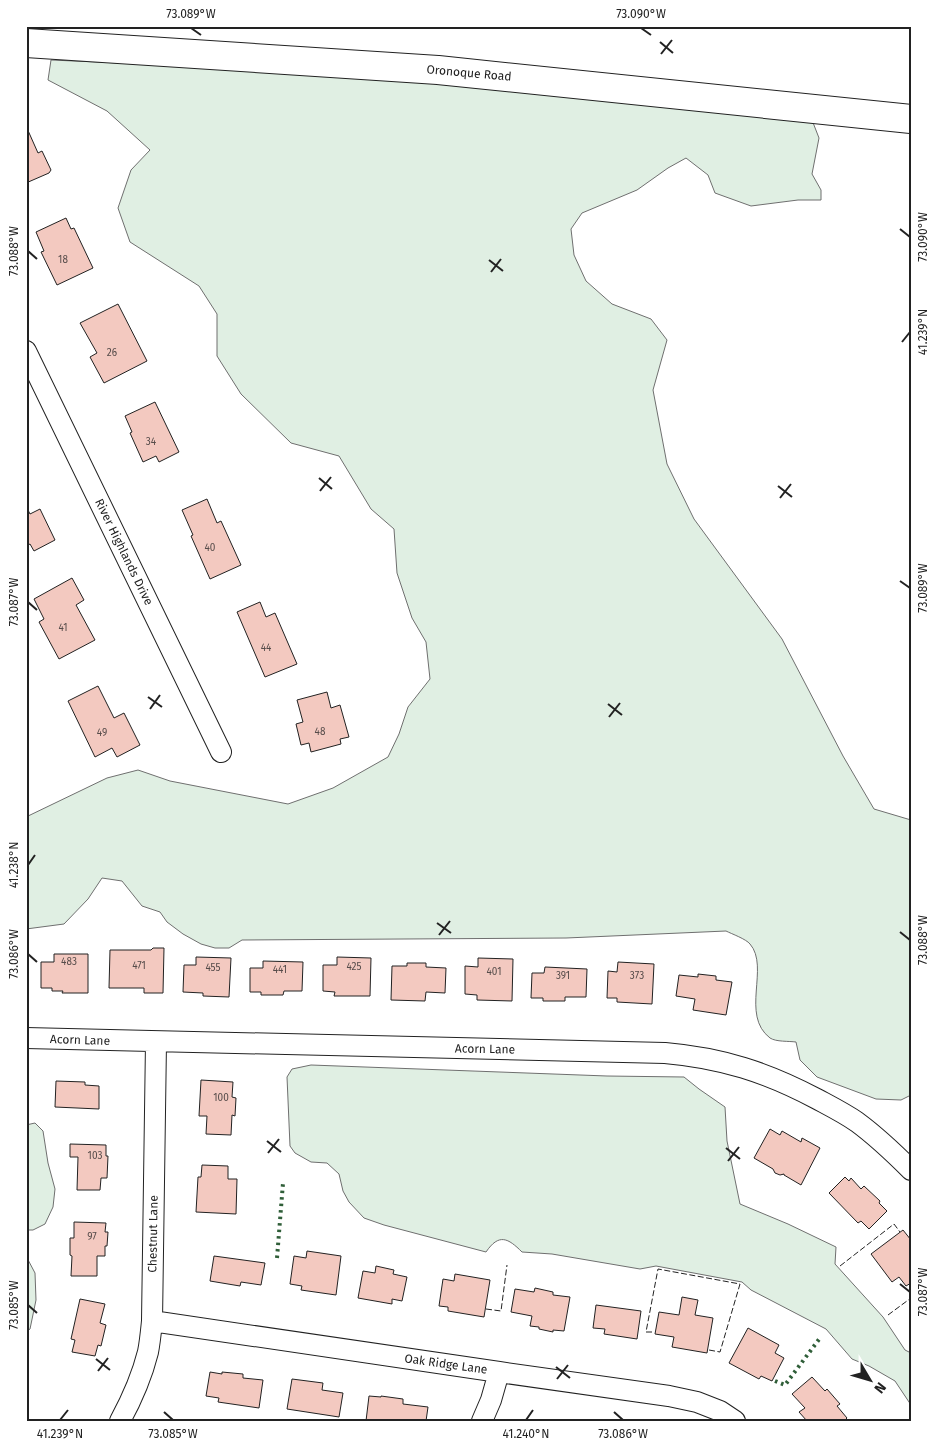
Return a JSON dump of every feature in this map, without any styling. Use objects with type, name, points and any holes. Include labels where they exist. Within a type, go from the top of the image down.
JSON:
[{"type":"street","name":"Oronoque Road","points":[[26,43],[438,70],[911,119]]},
{"type":"street","name":"River Highlands Drive","points":[[26,351],[221,752]]},
{"type":"street","name":"Acorn Lane","points":[[26,1038],[665,1053],[696,1056],[754,1070],[805,1093],[856,1121],[879,1139],[911,1170]]},
{"type":"street","name":"Chestnut Lane","points":[[120,1421],[140,1378],[148,1351],[152,1321],[156,1042]]},
{"type":"street","name":"Oak Ridge Lane","points":[[152,1321],[669,1396],[697,1402],[735,1421]]},
{"type":"street","points":[[482,1421],[499,1372]]},
{"type":"green space","points":[[51,60],[283,70],[812,120],[819,138],[812,174],[821,190],[821,200],[798,200],[751,206],[715,193],[708,175],[686,158],[637,190],[582,213],[571,229],[574,255],[586,281],[612,304],[651,319],[667,340],[653,390],[667,464],[694,519],[782,639],[843,756],[874,809],[911,820],[911,1095],[901,1100],[876,1099],[817,1077],[800,1060],[796,1042],[779,1041],[770,1038],[761,1028],[757,1017],[757,965],[755,954],[748,942],[726,931],[566,938],[242,940],[229,948],[215,948],[201,944],[183,934],[167,922],[160,912],[142,906],[122,881],[102,878],[88,899],[64,924],[26,929],[26,817],[107,778],[138,770],[170,781],[288,804],[333,788],[388,757],[399,734],[408,707],[430,679],[426,642],[412,618],[397,573],[394,529],[371,509],[339,456],[291,443],[241,394],[217,356],[217,314],[199,286],[130,242],[118,208],[131,170],[150,150],[107,111],[48,80]]},
{"type":"green space","points":[[311,1065],[684,1077],[725,1107],[727,1141],[740,1204],[836,1247],[835,1264],[883,1317],[905,1350],[911,1353],[911,1405],[895,1381],[869,1366],[852,1359],[826,1329],[751,1290],[742,1282],[656,1266],[640,1269],[552,1254],[522,1252],[512,1243],[504,1240],[495,1242],[486,1252],[364,1218],[349,1202],[343,1191],[339,1174],[327,1163],[311,1162],[295,1153],[290,1146],[287,1077],[292,1069]]},
{"type":"green space","points":[[35,1123],[43,1131],[48,1163],[55,1189],[53,1207],[45,1224],[33,1230],[26,1230],[26,1125]]},
{"type":"green space","points":[[26,1256],[35,1273],[36,1300],[30,1329],[26,1332]]},
{"type":"building","points":[[26,126],[38,153],[42,151],[51,170],[49,173],[26,183]]},
{"type":"building","points":[[66,218],[71,229],[74,228],[93,268],[57,285],[41,252],[44,251],[36,232]]},
{"type":"building","points":[[118,304],[147,361],[104,383],[90,357],[97,353],[80,323]]},
{"type":"building","points":[[155,402],[179,452],[159,462],[156,456],[143,462],[130,433],[132,432],[125,416]]},
{"type":"building","points":[[207,499],[217,523],[221,521],[241,565],[210,579],[182,510]]},
{"type":"building","points":[[26,506],[30,514],[40,509],[55,540],[34,551],[30,544],[26,546]]},
{"type":"building","points":[[72,578],[84,600],[76,605],[95,640],[59,659],[39,622],[44,619],[34,599]]},
{"type":"building","points":[[260,602],[266,617],[275,613],[297,664],[265,677],[237,612]]},
{"type":"building","points":[[98,686],[114,718],[124,713],[140,745],[117,757],[112,748],[95,757],[68,701]]},
{"type":"building","points":[[327,692],[331,708],[340,705],[349,737],[340,739],[341,744],[311,752],[309,743],[301,745],[296,724],[303,722],[297,700]]},
{"type":"building","points":[[153,948],[164,948],[163,993],[144,993],[144,988],[109,988],[110,950],[151,950]]},
{"type":"building","points":[[54,954],[88,954],[88,993],[62,993],[63,991],[52,991],[52,988],[41,988],[41,962],[54,962]]},
{"type":"building","points":[[196,957],[231,958],[229,997],[203,996],[203,993],[183,992],[184,965],[196,965]]},
{"type":"building","points":[[337,957],[371,958],[370,996],[334,996],[335,992],[323,991],[323,965],[337,965]]},
{"type":"building","points":[[478,958],[513,959],[512,1001],[477,1000],[477,995],[465,994],[465,966],[478,967]]},
{"type":"building","points":[[263,961],[303,962],[302,991],[284,991],[283,995],[261,995],[261,992],[250,992],[250,968],[263,968]]},
{"type":"building","points":[[618,962],[654,964],[652,1004],[617,1002],[617,998],[607,998],[608,971],[617,972]]},
{"type":"building","points":[[407,963],[426,963],[426,967],[446,968],[445,993],[426,992],[425,1001],[391,1000],[392,966],[407,966]]},
{"type":"building","points":[[545,967],[587,969],[586,997],[565,997],[565,1001],[543,1001],[543,998],[531,998],[532,973],[544,973]]},
{"type":"building","points":[[698,974],[716,976],[716,980],[732,982],[726,1015],[693,1010],[695,999],[676,996],[679,975],[698,977]]},
{"type":"building","points":[[201,1080],[233,1082],[232,1097],[236,1098],[235,1116],[232,1115],[231,1135],[206,1134],[207,1116],[199,1116]]},
{"type":"building","points":[[56,1081],[85,1082],[85,1085],[99,1086],[99,1109],[55,1107]]},
{"type":"building","points":[[770,1129],[780,1135],[782,1131],[801,1142],[802,1138],[820,1148],[801,1185],[784,1174],[775,1173],[773,1169],[754,1158]]},
{"type":"building","points":[[70,1144],[106,1145],[106,1156],[108,1156],[107,1178],[101,1178],[100,1190],[77,1190],[78,1157],[70,1157]]},
{"type":"building","points":[[202,1165],[228,1166],[228,1179],[237,1179],[236,1214],[196,1212],[198,1177],[201,1177]]},
{"type":"building","points":[[845,1177],[849,1181],[851,1178],[861,1189],[864,1186],[880,1201],[879,1203],[887,1211],[869,1229],[861,1221],[858,1223],[829,1193]]},
{"type":"building","points":[[74,1222],[106,1223],[105,1232],[108,1232],[107,1246],[105,1246],[105,1256],[97,1256],[97,1276],[71,1276],[72,1256],[70,1255],[70,1238],[74,1238]]},
{"type":"building","points":[[903,1230],[911,1240],[911,1283],[906,1286],[899,1277],[892,1282],[871,1254]]},
{"type":"building","points":[[307,1251],[341,1256],[336,1295],[301,1290],[302,1286],[290,1284],[294,1256],[306,1258]]},
{"type":"building","points":[[214,1256],[265,1263],[261,1285],[241,1282],[240,1286],[210,1281]]},
{"type":"building","points":[[376,1266],[394,1270],[393,1274],[407,1277],[402,1301],[392,1299],[392,1304],[358,1298],[363,1271],[375,1273]]},
{"type":"building","points":[[455,1274],[490,1280],[484,1317],[448,1311],[448,1307],[439,1306],[443,1279],[454,1281]]},
{"type":"building","points":[[535,1288],[553,1292],[553,1295],[570,1297],[564,1331],[553,1330],[553,1332],[530,1326],[532,1316],[511,1312],[515,1289],[534,1292]]},
{"type":"building","points":[[682,1297],[698,1300],[695,1315],[713,1318],[707,1353],[672,1347],[674,1337],[655,1334],[659,1312],[679,1315]]},
{"type":"building","points":[[80,1299],[105,1304],[100,1323],[106,1325],[101,1346],[98,1345],[95,1356],[72,1352],[75,1340],[71,1339]]},
{"type":"building","points":[[596,1305],[641,1311],[637,1339],[604,1334],[605,1329],[593,1328]]},
{"type":"building","points":[[748,1328],[779,1345],[775,1353],[784,1358],[772,1381],[761,1376],[759,1379],[729,1363]]},
{"type":"building","points":[[210,1372],[243,1374],[243,1378],[263,1380],[259,1408],[218,1402],[219,1398],[206,1396]]},
{"type":"building","points":[[812,1377],[825,1391],[827,1389],[840,1404],[837,1406],[847,1418],[844,1421],[807,1421],[799,1412],[805,1408],[792,1394]]},
{"type":"building","points":[[292,1379],[323,1383],[322,1390],[343,1393],[339,1417],[287,1409]]},
{"type":"building","points":[[369,1396],[403,1399],[403,1404],[428,1407],[426,1421],[366,1421]]},
{"type":"hedge","points":[[277,1258],[283,1183]]},
{"type":"hedge","points":[[775,1381],[785,1385],[820,1338]]},
{"type":"fence","points":[[840,1266],[894,1224],[900,1232]]},
{"type":"fence","points":[[486,1309],[501,1311],[507,1265]]},
{"type":"fence","points":[[652,1332],[646,1332],[658,1269],[740,1284],[720,1352],[709,1350]]},
{"type":"fence","points":[[888,1315],[911,1298]]}]
